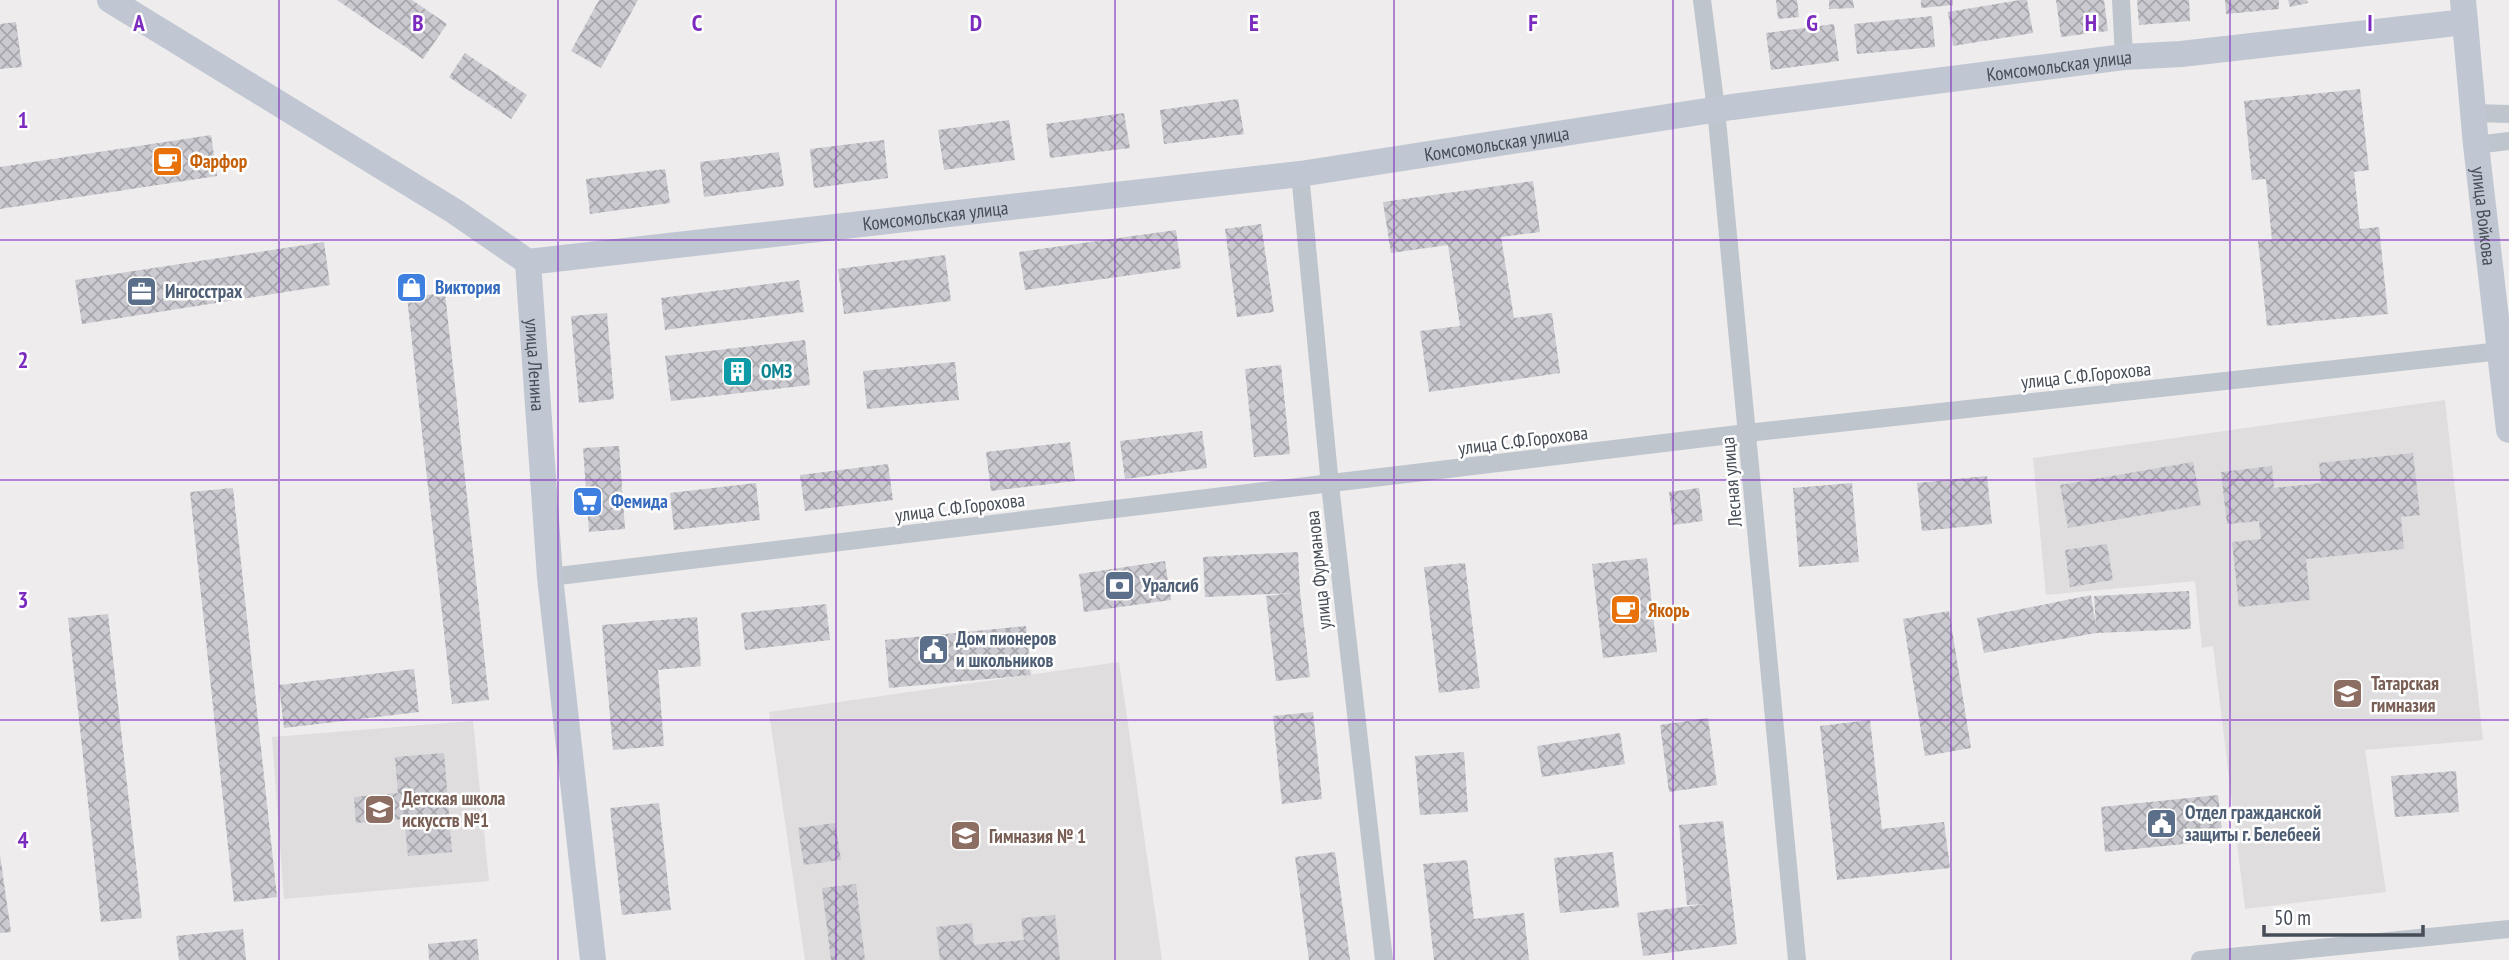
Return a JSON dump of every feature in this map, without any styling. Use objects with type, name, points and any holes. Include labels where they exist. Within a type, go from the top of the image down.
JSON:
[{"type":"street","points":[[110,0],[454,211],[528,262]]},
{"type":"street","name":"Лесная улица","points":[[1702,0],[1716,109],[1797,960]]},
{"type":"street","points":[[2121,0],[2124,57]]},
{"type":"street","name":"Комсомольская улица","points":[[528,262],[1300,174],[1716,109],[2124,57],[2181,54],[2464,11]]},
{"type":"street","name":"улица Войкова","points":[[2464,11],[2476,145],[2509,430]]},
{"type":"street","points":[[2474,113],[2509,114]]},
{"type":"street","points":[[2476,145],[2509,141]]},
{"type":"street","name":"улица Фурманова","points":[[1300,174],[1330,485],[1384,960]]},
{"type":"street","name":"улица Ленина","points":[[528,262],[550,577],[593,960]]},
{"type":"street","name":"улица С.Ф.Горохова","points":[[550,577],[1748,433],[2501,351]]},
{"type":"street","points":[[2200,960],[2509,929]]},
{"type":"shaded area","name":"Татарская гимназия","points":[[2445,400],[2483,740],[2365,750],[2386,892],[2245,909],[2213,646],[2202,648],[2195,581],[2046,595],[2033,458]]},
{"type":"shaded area","name":"Гимназия № 1","points":[[1119,662],[1162,960],[805,960],[769,712]]},
{"type":"shaded area","name":"Детская школа искусств №1","points":[[473,721],[489,881],[284,899],[272,737]]},
{"type":"building","points":[[337,0],[412,0],[447,24],[423,59]]},
{"type":"building","points":[[599,0],[638,0],[601,68],[571,51]]},
{"type":"building","points":[[1776,0],[1797,0],[1799,17],[1778,19]]},
{"type":"building","points":[[1829,0],[1853,0],[1854,8],[1829,9]]},
{"type":"building","points":[[1921,0],[1953,0],[1953,5],[1921,8]]},
{"type":"building","points":[[2027,0],[2033,33],[1953,46],[1948,12]]},
{"type":"building","points":[[2056,0],[2104,0],[2108,31],[2061,37]]},
{"type":"building","points":[[2137,0],[2189,0],[2190,21],[2139,25]]},
{"type":"building","points":[[2225,0],[2279,0],[2279,9],[2226,14]]},
{"type":"building","points":[[2288,0],[2307,0],[2308,3],[2290,7]]},
{"type":"building","points":[[1932,16],[1935,47],[1857,54],[1854,24]]},
{"type":"building","points":[[16,22],[22,67],[0,69],[0,24]]},
{"type":"building","points":[[1834,24],[1839,61],[1771,70],[1766,33]]},
{"type":"building","points":[[465,53],[527,95],[511,119],[449,77]]},
{"type":"building","points":[[2360,89],[2369,170],[2354,172],[2360,229],[2379,227],[2388,314],[2267,326],[2258,241],[2272,240],[2266,179],[2252,180],[2244,101]]},
{"type":"building","points":[[1238,99],[1244,134],[1164,144],[1160,110]]},
{"type":"building","points":[[1124,113],[1130,148],[1050,158],[1046,124]]},
{"type":"building","points":[[1009,120],[1015,160],[944,170],[938,130]]},
{"type":"building","points":[[211,135],[217,176],[0,209],[0,167]]},
{"type":"building","points":[[884,140],[888,178],[814,188],[810,149]]},
{"type":"building","points":[[779,152],[784,186],[704,197],[700,162]]},
{"type":"building","points":[[665,169],[670,203],[590,214],[586,179]]},
{"type":"building","points":[[1533,181],[1540,232],[1501,237],[1514,318],[1552,313],[1560,373],[1429,392],[1420,331],[1460,326],[1448,245],[1391,253],[1383,202]]},
{"type":"building","points":[[1261,224],[1274,312],[1237,317],[1225,229]]},
{"type":"building","points":[[1176,230],[1181,268],[1025,290],[1019,252]]},
{"type":"building","points":[[324,242],[330,285],[82,324],[75,280]]},
{"type":"building","points":[[945,255],[951,301],[844,314],[838,269]]},
{"type":"building","points":[[799,280],[804,312],[665,330],[661,298]]},
{"type":"building","points":[[445,293],[489,700],[452,704],[407,297]]},
{"type":"building","points":[[607,313],[614,399],[579,403],[571,316]]},
{"type":"building","name":"ОМЗ","points":[[805,340],[810,385],[671,401],[665,356]]},
{"type":"building","points":[[955,362],[959,400],[867,409],[863,371]]},
{"type":"building","points":[[1281,365],[1290,454],[1254,457],[1245,369]]},
{"type":"building","points":[[1202,431],[1207,468],[1125,479],[1120,441]]},
{"type":"building","points":[[1070,442],[1075,481],[991,491],[986,452]]},
{"type":"building","points":[[619,446],[625,529],[589,532],[583,448]]},
{"type":"building","points":[[2413,453],[2420,515],[2401,517],[2404,549],[2306,559],[2310,600],[2239,607],[2232,542],[2261,539],[2259,521],[2227,524],[2221,472],[2272,466],[2274,488],[2321,483],[2319,463]]},
{"type":"building","points":[[2193,462],[2201,505],[2068,528],[2060,485]]},
{"type":"building","points":[[888,464],[893,500],[805,511],[800,475]]},
{"type":"building","points":[[1987,476],[1992,524],[1922,531],[1917,483]]},
{"type":"building","points":[[756,483],[760,520],[674,530],[670,493]]},
{"type":"building","points":[[1852,483],[1859,562],[1799,567],[1793,488]]},
{"type":"building","points":[[233,488],[277,897],[234,902],[190,492]]},
{"type":"building","points":[[1699,488],[1703,521],[1673,525],[1669,492]]},
{"type":"building","points":[[2107,544],[2113,580],[2070,587],[2065,550]]},
{"type":"building","points":[[1298,552],[1310,677],[1276,681],[1266,596],[1291,593],[1205,597],[1203,557]]},
{"type":"building","points":[[1647,558],[1657,652],[1603,658],[1592,564]]},
{"type":"building","points":[[1165,561],[1171,600],[1084,612],[1079,574]]},
{"type":"building","points":[[1465,563],[1480,688],[1439,693],[1424,567]]},
{"type":"building","points":[[2189,591],[2191,629],[2096,633],[1984,653],[1977,618],[2091,595],[2096,626],[2094,596]]},
{"type":"building","points":[[826,604],[830,640],[745,650],[741,613]]},
{"type":"building","points":[[1949,611],[1971,748],[1925,756],[1903,619]]},
{"type":"building","points":[[108,614],[142,918],[101,922],[68,618]]},
{"type":"building","points":[[697,617],[701,666],[658,670],[664,746],[613,750],[602,625]]},
{"type":"building","points":[[1026,626],[1031,675],[889,688],[885,640]]},
{"type":"building","points":[[414,669],[419,712],[284,728],[279,685]]},
{"type":"building","points":[[1313,712],[1322,799],[1282,804],[1273,716]]},
{"type":"building","points":[[1708,718],[1717,785],[1669,792],[1660,725]]},
{"type":"building","points":[[1870,720],[1882,829],[1944,822],[1950,868],[1837,880],[1820,726]]},
{"type":"building","points":[[1620,733],[1625,764],[1542,777],[1537,746]]},
{"type":"building","points":[[1464,752],[1468,812],[1420,815],[1415,756]]},
{"type":"building","points":[[444,753],[452,852],[408,856],[404,819],[356,823],[354,797],[398,793],[395,757]]},
{"type":"building","points":[[2456,771],[2459,812],[2395,817],[2391,776]]},
{"type":"building","name":"Отдел гражданской защиты г. Белебеей","points":[[2218,795],[2223,840],[2105,852],[2101,807]]},
{"type":"building","points":[[659,803],[671,910],[622,915],[610,808]]},
{"type":"building","points":[[1723,821],[1737,944],[1643,956],[1637,913],[1707,904],[1687,905],[1679,825]]},
{"type":"building","points":[[835,823],[841,860],[804,865],[798,828]]},
{"type":"building","points":[[1335,852],[1350,960],[1309,960],[1295,857]]},
{"type":"building","points":[[1613,852],[1619,907],[1560,913],[1554,858]]},
{"type":"building","points":[[0,855],[11,932],[0,933]]},
{"type":"building","points":[[1467,860],[1474,919],[1524,913],[1529,960],[1434,960],[1423,864]]},
{"type":"building","points":[[856,884],[865,960],[831,960],[822,888]]},
{"type":"building","points":[[1055,915],[1060,960],[940,960],[936,927],[972,923],[974,945],[1024,940],[1021,918]]},
{"type":"building","points":[[243,929],[246,960],[179,960],[176,936]]},
{"type":"building","points":[[477,939],[479,960],[429,960],[428,944]]},
{"type":"place","name":"Фарфор","points":[[167,161]]},
{"type":"place","name":"Виктория","points":[[412,287]]},
{"type":"place","name":"Ингосстрах","points":[[142,291]]},
{"type":"place","name":"ОМЗ","points":[[738,371]]},
{"type":"place","name":"Фемида","points":[[588,501]]},
{"type":"place","name":"Уралсиб","points":[[1119,585]]},
{"type":"place","name":"Якорь","points":[[1625,610]]},
{"type":"place","name":"Дом пионеров и школьников","points":[[933,649]]},
{"type":"place","name":"Татарская гимназия","points":[[2348,694]]},
{"type":"place","name":"Детская школа искусств №1","points":[[379,809]]},
{"type":"place","name":"Отдел гражданской защиты г. Белебеей","points":[[2162,823]]},
{"type":"place","name":"Гимназия № 1","points":[[966,836]]}]
